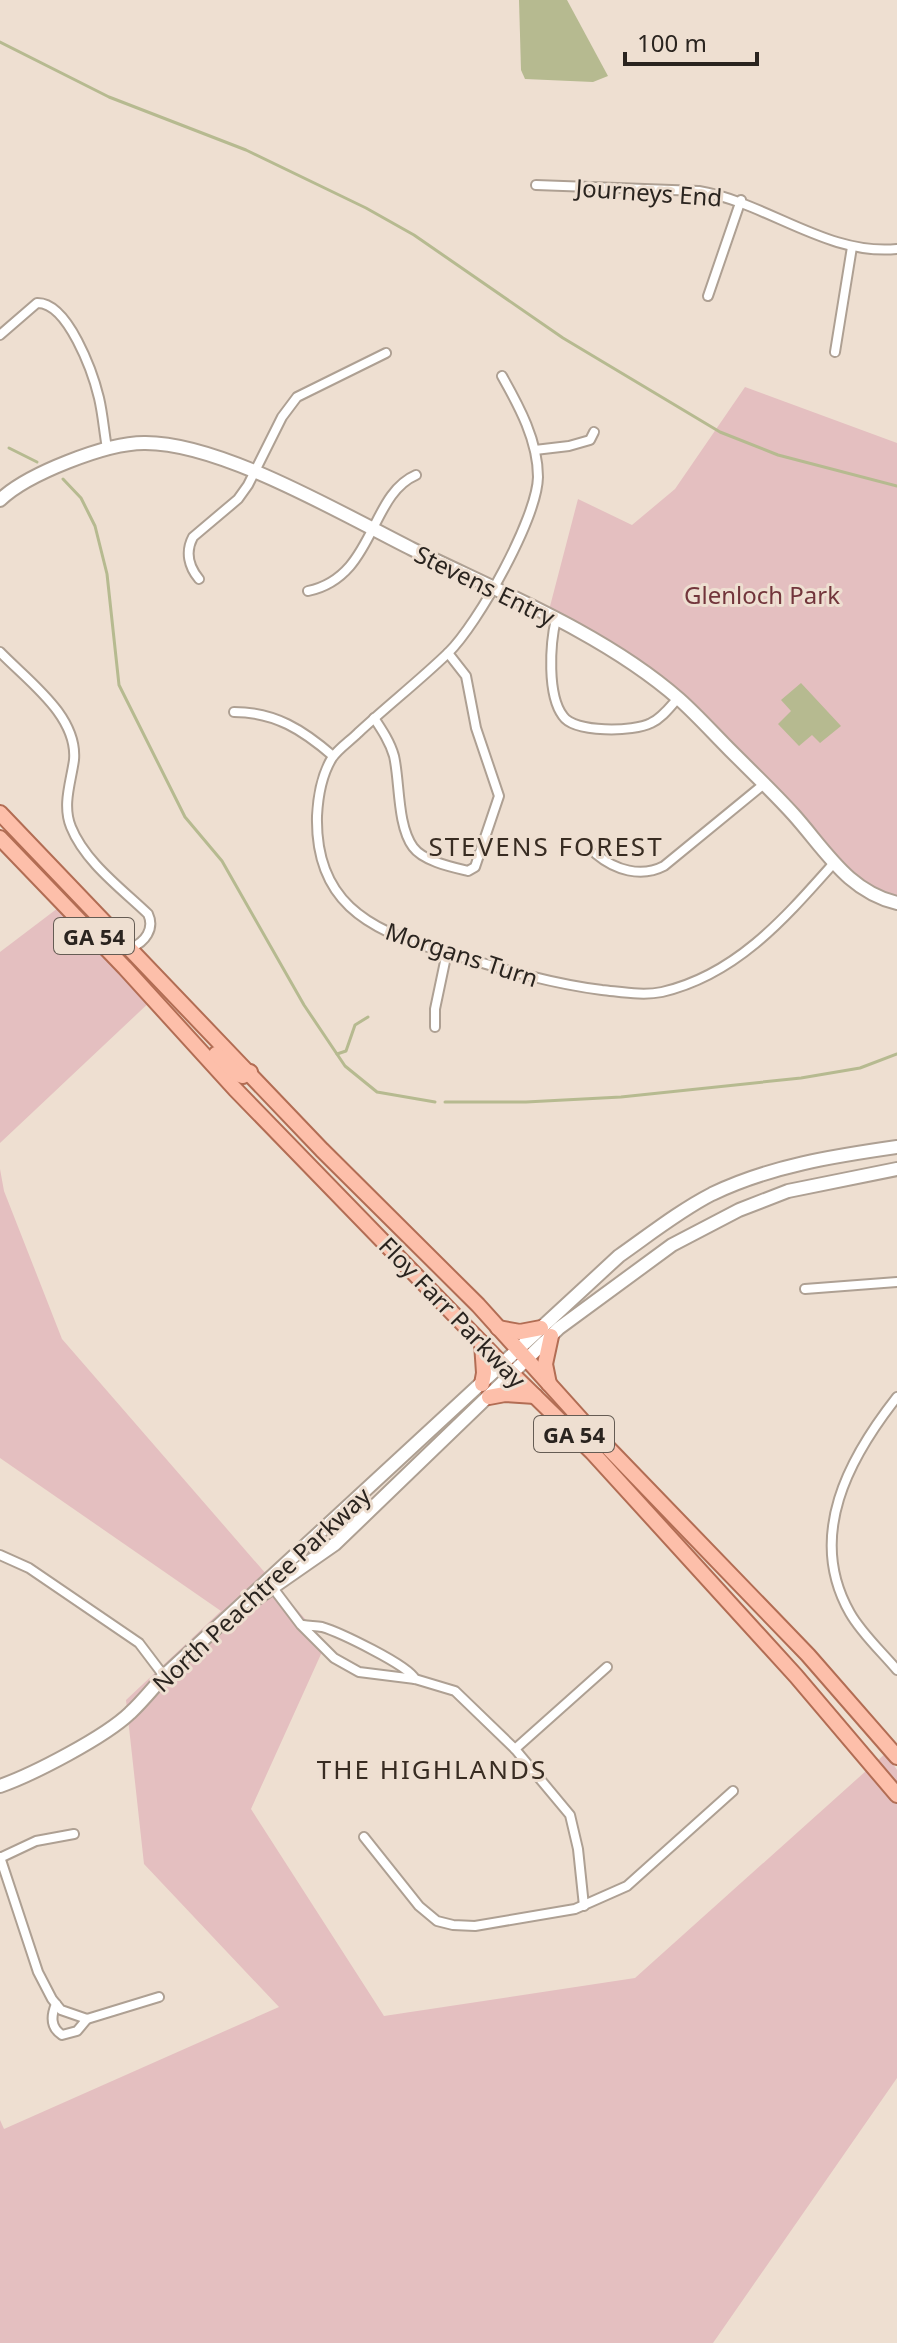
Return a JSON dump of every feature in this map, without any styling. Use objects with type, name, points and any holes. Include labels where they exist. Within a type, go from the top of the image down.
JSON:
[{"type":"main road","name":"Floy Farr Parkway","points":[[0,813],[322,1150],[497,1327],[808,1655],[897,1757]]},
{"type":"main road","name":"Floy Farr Parkway","points":[[0,838],[235,1089],[481,1343],[592,1452],[717,1587],[897,1795]]},
{"type":"main road","points":[[187,1035],[200,1038],[237,1074],[243,1076],[250,1072]]},
{"type":"main road","points":[[235,1089],[260,1096],[309,1146],[322,1150]]},
{"type":"main road","points":[[497,1327],[520,1332],[546,1332],[545,1364],[549,1385]]},
{"type":"main road","points":[[481,1343],[485,1390],[535,1396]]},
{"type":"street","name":"Journeys End","points":[[536,185],[699,191],[741,200],[822,237],[852,247],[897,249]]},
{"type":"street","points":[[708,296],[741,200]]},
{"type":"street","points":[[835,352],[852,247]]},
{"type":"street","points":[[0,335],[32,306],[41,302],[58,313],[81,347],[96,387],[107,448]]},
{"type":"street","points":[[199,579],[190,568],[189,543],[238,499],[282,417],[297,397],[386,353]]},
{"type":"street","points":[[502,376],[514,397],[535,450],[590,440],[594,432]]},
{"type":"street","name":"Stevens Entry","points":[[0,500],[47,471],[107,448],[144,443],[183,448],[255,472],[556,619],[620,656],[678,698],[795,816],[833,864],[865,891],[897,903]]},
{"type":"street","name":"Morgans Turn","points":[[535,450],[538,478],[533,499],[492,588],[464,636],[333,756],[318,798],[317,826],[320,855],[336,890],[352,909],[376,927],[404,939],[554,983],[629,993],[656,993],[699,980],[732,963],[756,945],[833,864]]},
{"type":"street","points":[[308,591],[320,589],[345,572],[401,481],[416,475]]},
{"type":"street","points":[[556,619],[550,642],[550,662],[560,714],[568,723],[578,727],[642,728],[659,719],[678,698]]},
{"type":"street","points":[[0,652],[42,693],[67,726],[74,748],[66,807],[70,825],[94,861],[148,914],[152,922],[149,933],[131,948]]},
{"type":"street","points":[[374,718],[390,742],[394,755],[404,821],[413,848],[423,856],[457,868],[468,871],[475,867],[499,796],[476,728],[466,676],[448,653]]},
{"type":"street","points":[[234,712],[272,716],[333,756]]},
{"type":"street","points":[[596,854],[621,869],[655,871],[764,784]]},
{"type":"street","points":[[435,1027],[435,1009],[447,952]]},
{"type":"street","points":[[546,1332],[619,1256],[688,1208],[731,1186],[821,1159],[897,1147]]},
{"type":"street","points":[[546,1332],[672,1245],[739,1210],[788,1191],[897,1169]]},
{"type":"street","points":[[805,1289],[897,1282]]},
{"type":"street","name":"North Peachtree Parkway","points":[[0,1786],[97,1737],[129,1715],[164,1676],[218,1626],[270,1584],[423,1438],[485,1390],[546,1332]]},
{"type":"street","name":"North Peachtree Parkway","points":[[270,1584],[335,1544],[435,1449],[485,1390]]},
{"type":"street","points":[[897,1397],[873,1427],[846,1474],[837,1500],[833,1553],[837,1580],[852,1616],[897,1670]]},
{"type":"street","points":[[423,1438],[435,1449]]},
{"type":"street","points":[[0,1555],[29,1568],[139,1643],[164,1676]]},
{"type":"street","points":[[270,1584],[301,1625],[334,1658],[359,1672],[415,1679],[455,1691],[515,1749],[570,1815],[578,1849],[584,1906]]},
{"type":"street","points":[[301,1625],[322,1628],[384,1656],[411,1671],[415,1679]]},
{"type":"street","points":[[888,1660],[897,1652]]},
{"type":"street","points":[[515,1749],[607,1667]]},
{"type":"street","points":[[364,1837],[419,1906],[437,1921],[475,1926],[584,1906],[627,1886],[733,1791]]},
{"type":"street","points":[[74,1834],[36,1841],[0,1857],[44,1985],[61,2010],[87,2019]]},
{"type":"street","points":[[56,2004],[52,2023],[55,2031],[62,2035],[77,2031],[87,2019],[159,1997]]},
{"type":"green space","name":"Glenloch Park","points":[[745,387],[897,443],[897,904],[803,837],[685,705],[548,614],[578,499],[632,525],[675,489]]},
{"type":"green space","points":[[58,908],[154,998],[0,1143],[0,952]]},
{"type":"green space","points":[[0,1169],[4,1191],[62,1339],[326,1643],[251,1809],[384,2016],[635,1978],[886,1753],[897,1770],[897,2078],[713,2343],[0,2343],[0,2120],[4,2129],[279,2007],[144,1864],[126,1700],[221,1611],[0,1458]]},
{"type":"shaded area","points":[[519,0],[567,0],[608,76],[593,82],[525,79],[521,70]]},
{"type":"shaded area","points":[[801,683],[841,726],[820,743],[812,735],[799,746],[778,724],[791,711],[781,700]]},
{"type":"waterway","points":[[0,42],[109,97],[246,150],[366,208],[414,235],[563,338],[720,432],[778,455],[897,486]]},
{"type":"waterway","points":[[9,448],[37,462]]},
{"type":"waterway","points":[[63,479],[81,498],[95,526],[107,574],[119,685],[185,817],[222,861],[304,1005],[345,1066],[377,1092],[435,1102]]},
{"type":"waterway","points":[[337,1054],[346,1051],[355,1025],[368,1017]]},
{"type":"waterway","points":[[445,1102],[621,1097],[801,1078],[860,1068],[897,1054]]},
{"type":"district","name":"STEVENS FOREST","points":[[546,846]]},
{"type":"district","name":"THE HIGHLANDS","points":[[432,1769]]}]
